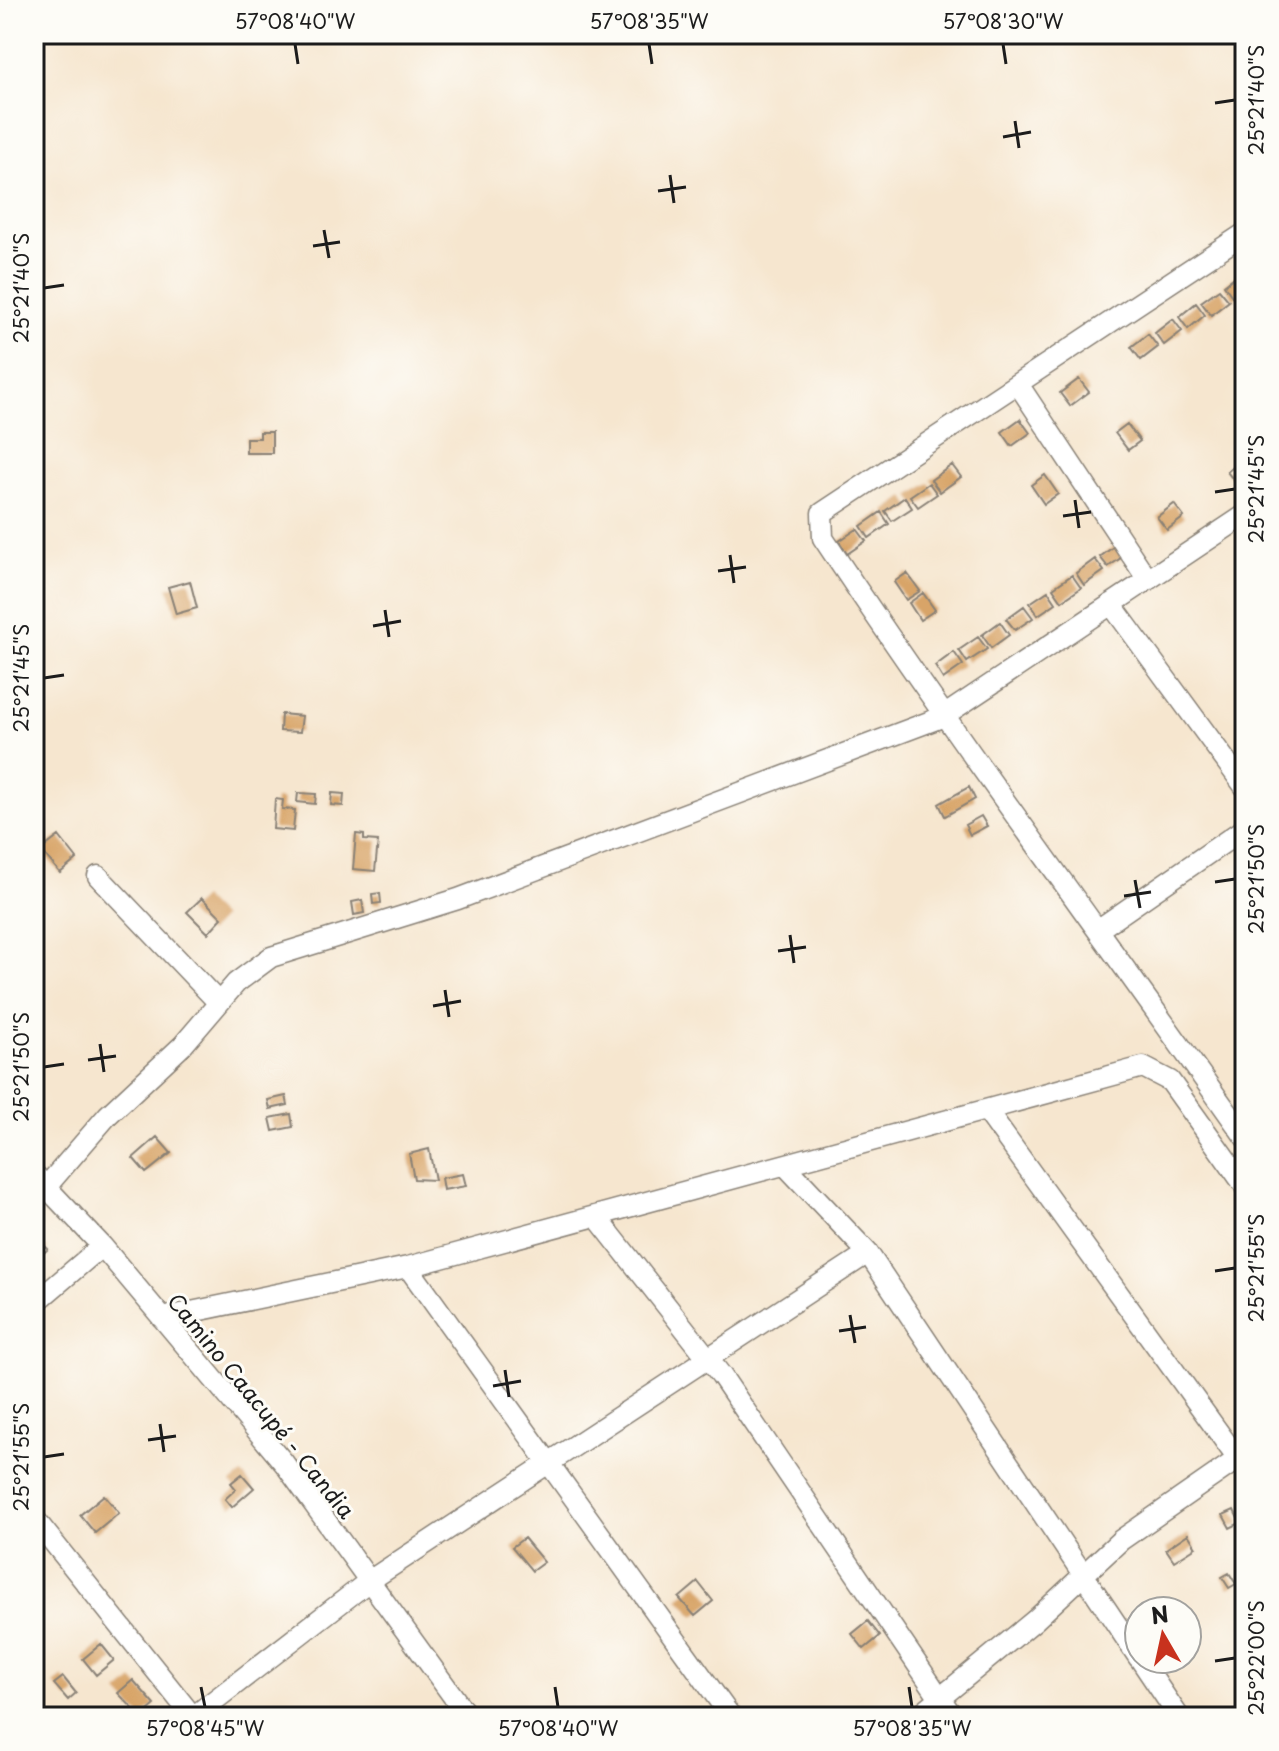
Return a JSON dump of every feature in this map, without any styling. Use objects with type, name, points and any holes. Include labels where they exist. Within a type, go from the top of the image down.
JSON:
[{"type":"street","points":[[1245,233],[822,513],[823,538],[942,717],[1099,929],[1245,1137]]},
{"type":"street","points":[[1018,384],[1148,580]]},
{"type":"street","points":[[40,1180],[183,1045],[236,983],[271,957],[458,899],[942,717],[1245,515]]},
{"type":"street","points":[[1111,604],[1245,787]]},
{"type":"street","points":[[1099,929],[1245,828]]},
{"type":"street","points":[[98,876],[219,1003]]},
{"type":"street","points":[[162,1318],[408,1267],[1143,1067],[1170,1081],[1245,1186]]},
{"type":"street","points":[[917,1717],[1121,1540],[1243,1461],[986,1110]]},
{"type":"street","points":[[785,1165],[868,1253],[1123,1634]]},
{"type":"street","name":"Camino Caacupé - Candia","points":[[40,1180],[102,1246],[284,1463],[468,1717]]},
{"type":"street","points":[[596,1216],[708,1359],[953,1717]]},
{"type":"street","points":[[34,1304],[102,1246]]},
{"type":"street","points":[[34,1518],[193,1717],[369,1581],[868,1253]]},
{"type":"street","points":[[408,1267],[731,1717]]},
{"type":"street","points":[[1151,1675],[1179,1717]]},
{"type":"building","points":[[1242,271],[1245,291],[1234,299],[1224,285]]},
{"type":"building","points":[[1219,289],[1229,301],[1211,315],[1201,302]]},
{"type":"building","points":[[1196,303],[1205,315],[1188,329],[1179,317]]},
{"type":"building","points":[[1173,319],[1182,331],[1164,345],[1155,333]]},
{"type":"building","points":[[1148,334],[1158,347],[1141,360],[1131,347]]},
{"type":"building","points":[[1079,379],[1089,392],[1070,406],[1060,393]]},
{"type":"building","points":[[1020,419],[1030,433],[1012,446],[1002,432]]},
{"type":"building","points":[[1127,424],[1140,441],[1128,450],[1115,433]]},
{"type":"building","points":[[260,432],[272,432],[272,453],[246,453],[246,438],[260,438]]},
{"type":"building","points":[[1245,458],[1245,476],[1236,483],[1227,472]]},
{"type":"building","points":[[952,465],[961,477],[940,492],[931,480]]},
{"type":"building","points":[[1045,475],[1058,494],[1044,504],[1031,485]]},
{"type":"building","points":[[929,483],[937,494],[918,507],[910,496]]},
{"type":"building","points":[[905,497],[912,508],[892,521],[885,511]]},
{"type":"building","points":[[1174,504],[1184,517],[1167,530],[1157,517]]},
{"type":"building","points":[[881,512],[889,524],[869,538],[861,526]]},
{"type":"building","points":[[857,529],[866,541],[847,554],[839,541]]},
{"type":"building","points":[[1117,544],[1125,555],[1108,567],[1100,557]]},
{"type":"building","points":[[1095,559],[1104,571],[1084,585],[1076,573]]},
{"type":"building","points":[[907,573],[920,591],[906,600],[894,582]]},
{"type":"building","points":[[1072,575],[1081,588],[1062,601],[1053,588]]},
{"type":"building","points":[[190,581],[197,608],[176,614],[168,587]]},
{"type":"building","points":[[1048,591],[1056,603],[1038,615],[1030,603]]},
{"type":"building","points":[[923,593],[935,610],[920,620],[909,603]]},
{"type":"building","points":[[1024,606],[1033,618],[1015,630],[1006,619]]},
{"type":"building","points":[[1000,622],[1009,635],[991,648],[982,635]]},
{"type":"building","points":[[978,637],[987,649],[967,662],[959,650]]},
{"type":"building","points":[[954,652],[963,665],[943,679],[935,666]]},
{"type":"building","points":[[281,714],[302,716],[300,732],[280,731]]},
{"type":"building","points":[[969,787],[975,799],[945,816],[939,804]]},
{"type":"building","points":[[298,793],[316,794],[315,804],[297,802]]},
{"type":"building","points":[[332,793],[344,794],[343,806],[331,805]]},
{"type":"building","points":[[275,799],[283,800],[282,809],[295,810],[293,831],[273,829]]},
{"type":"building","points":[[981,816],[987,826],[970,835],[965,825]]},
{"type":"building","points":[[356,834],[364,835],[364,840],[378,841],[375,871],[353,869]]},
{"type":"building","points":[[59,836],[77,859],[60,873],[41,850]]},
{"type":"building","points":[[380,893],[381,903],[373,904],[372,894]]},
{"type":"building","points":[[202,898],[222,918],[208,933],[187,912]]},
{"type":"building","points":[[362,900],[364,913],[354,915],[352,902]]},
{"type":"building","points":[[286,1096],[288,1105],[270,1109],[268,1100]]},
{"type":"building","points":[[291,1114],[293,1127],[273,1131],[270,1118]]},
{"type":"building","points":[[157,1137],[171,1153],[146,1173],[133,1158]]},
{"type":"building","points":[[429,1149],[435,1180],[414,1179],[409,1154]]},
{"type":"building","points":[[463,1174],[466,1186],[443,1190],[441,1178]]},
{"type":"building","points":[[38,1239],[48,1249],[34,1262],[34,1242]]},
{"type":"building","points":[[242,1474],[254,1488],[232,1507],[225,1499],[236,1489],[231,1483]]},
{"type":"building","points":[[104,1495],[119,1513],[95,1533],[80,1515]]},
{"type":"building","points":[[1234,1510],[1240,1523],[1230,1528],[1223,1515]]},
{"type":"building","points":[[1188,1534],[1196,1547],[1174,1561],[1166,1549]]},
{"type":"building","points":[[524,1538],[544,1562],[532,1571],[512,1547]]},
{"type":"building","points":[[1229,1573],[1236,1584],[1229,1588],[1222,1577]]},
{"type":"building","points":[[698,1582],[713,1601],[695,1616],[679,1598]]},
{"type":"building","points":[[868,1621],[880,1636],[864,1649],[852,1634]]},
{"type":"building","points":[[101,1644],[114,1660],[96,1675],[83,1659]]},
{"type":"building","points":[[63,1677],[76,1693],[68,1700],[54,1684]]},
{"type":"building","points":[[133,1680],[155,1705],[141,1717],[118,1693]]}]
